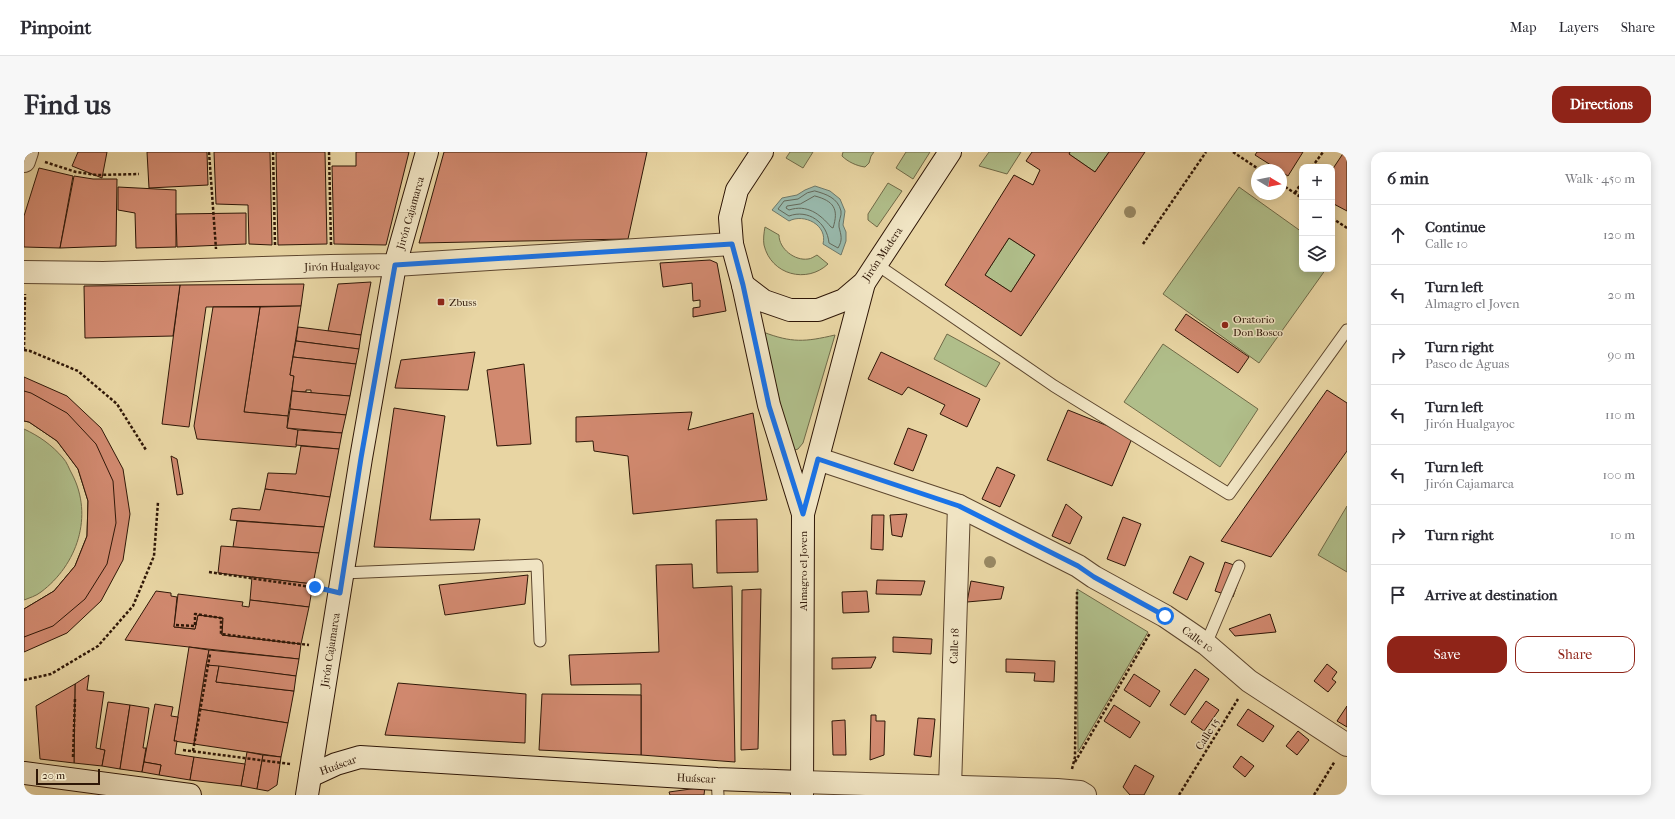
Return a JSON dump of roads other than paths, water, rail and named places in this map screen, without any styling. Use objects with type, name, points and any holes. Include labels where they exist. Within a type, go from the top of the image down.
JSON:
[{"type":"street","name":"Jirón Cajamarca","points":[[310,779],[330,648],[395,265],[427,152]]},
{"type":"street","points":[[762,152],[737,190],[730,218],[732,244],[743,285],[769,406],[803,514]]},
{"type":"street","name":"Jirón Madera","points":[[743,285],[764,302],[790,310],[818,310],[844,300],[864,283],[950,152]]},
{"type":"street","name":"Jirón Hualgayoc","points":[[25,272],[103,273],[276,267],[395,265],[732,244]]},
{"type":"street","name":"Almagro el Joven","points":[[802,788],[803,514],[864,283]]},
{"type":"street","name":"Calle 10","points":[[818,459],[959,506],[1078,566],[1094,577],[1161,614],[1206,644],[1249,681],[1346,744]]},
{"type":"street","name":"Calle 18","points":[[950,787],[959,506]]},
{"type":"street","name":"Huáscar","points":[[310,779],[336,764],[360,757],[718,787],[950,787],[1063,790],[1080,792],[1085,795]]},
{"type":"street","points":[[24,773],[190,795]]},
{"type":"lane","points":[[876,264],[1054,386],[1230,494],[1347,330]]},
{"type":"lane","points":[[341,583],[537,565],[540,641]]},
{"type":"lane","points":[[1206,644],[1239,566]]},
{"type":"water","points":[[815,186],[830,191],[840,199],[845,211],[843,225],[846,232],[846,241],[841,255],[823,244],[824,237],[822,231],[814,222],[801,219],[789,221],[772,210],[782,198],[797,195]]},
{"type":"place","name":"Zbuss","points":[[441,302]]},
{"type":"place","name":"Oratorio Don Bosco","points":[[1225,325]]}]
